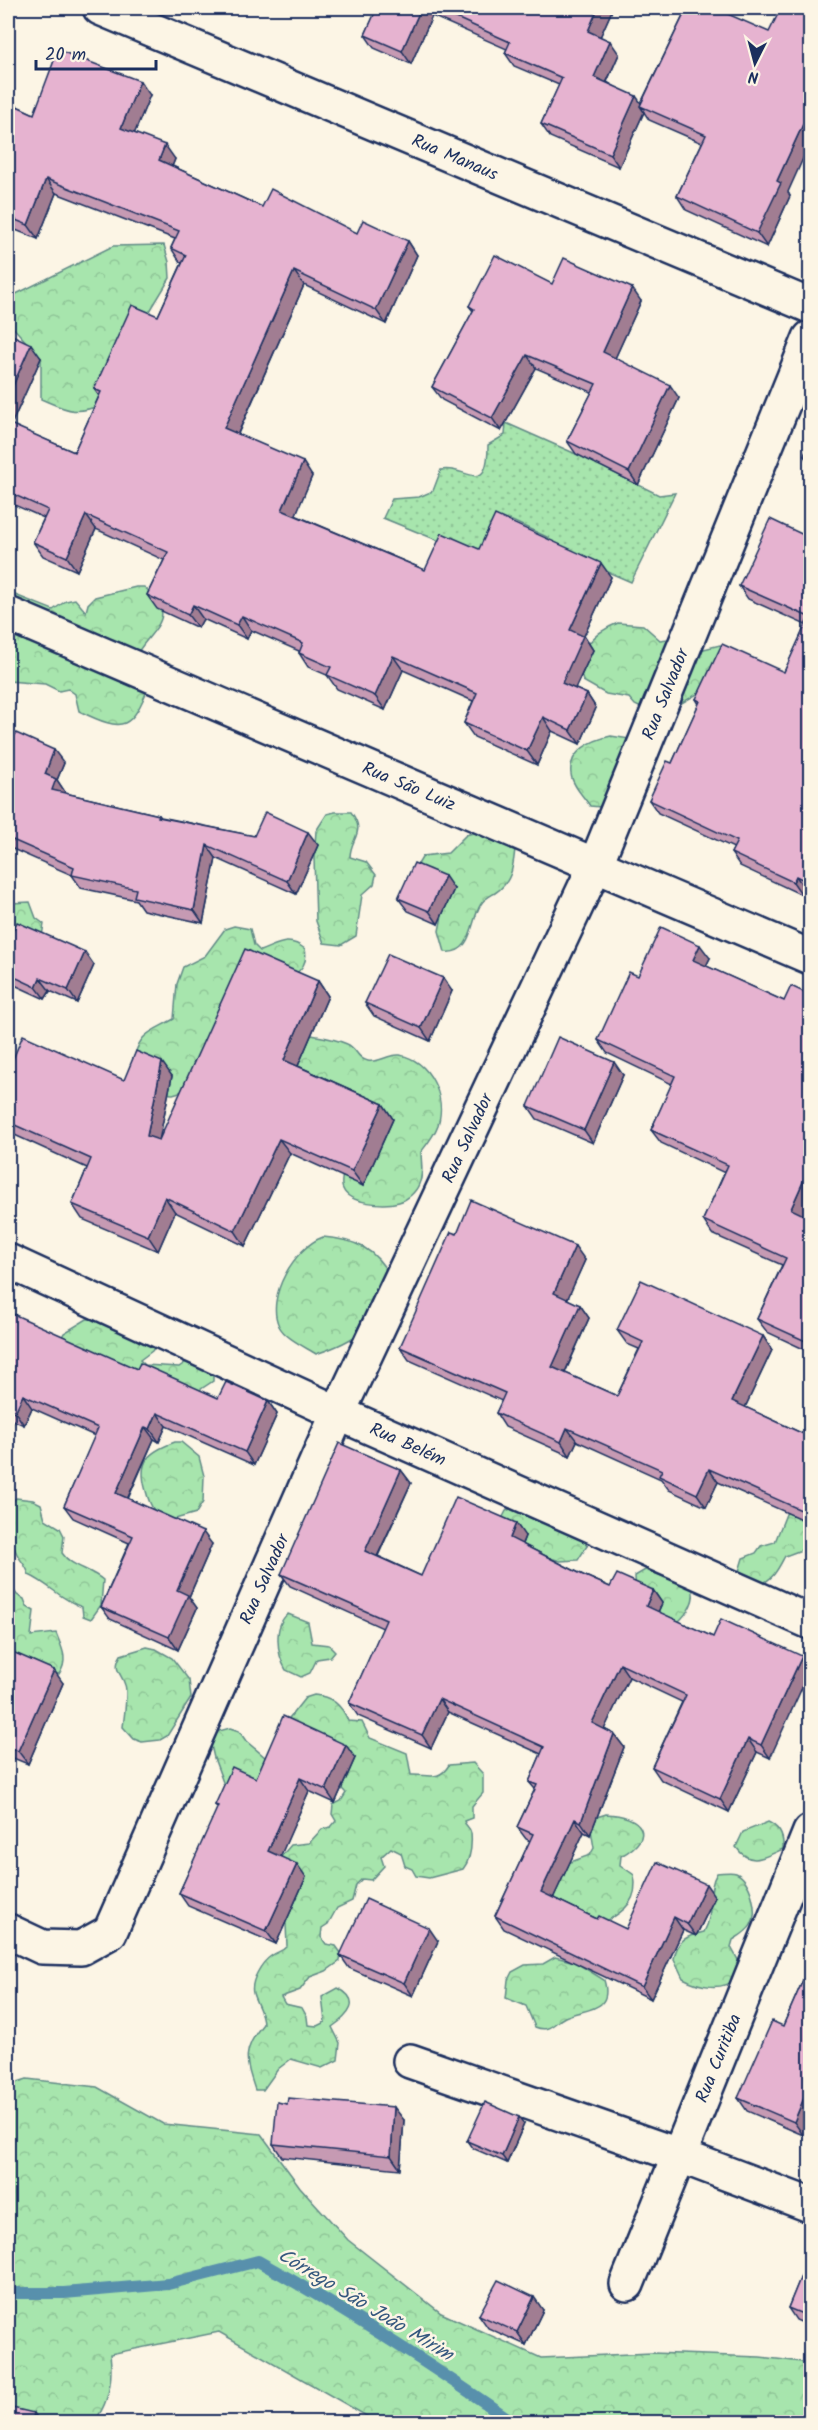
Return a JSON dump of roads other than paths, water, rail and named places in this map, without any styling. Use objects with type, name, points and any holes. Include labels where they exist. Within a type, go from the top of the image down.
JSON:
[{"type":"street","name":"Rua Manaus","points":[[100,8],[810,306]]},
{"type":"street","name":"Rua Salvador","points":[[8,1931],[42,1947],[81,1948],[110,1932],[338,1413],[595,866],[810,338]]},
{"type":"street","name":"Rua São Luiz","points":[[8,614],[810,957]]},
{"type":"street","name":"Rua Belém","points":[[8,1261],[338,1413],[810,1622]]},
{"type":"street","name":"Rua Curitiba","points":[[627,2284],[810,1832]]},
{"type":"street","points":[[410,2061],[678,2155],[810,2205]]},
{"type":"waterway","name":"Córrego São João Mirim","points":[[8,2293],[64,2293],[168,2284],[258,2261],[387,2338],[513,2422]]}]
